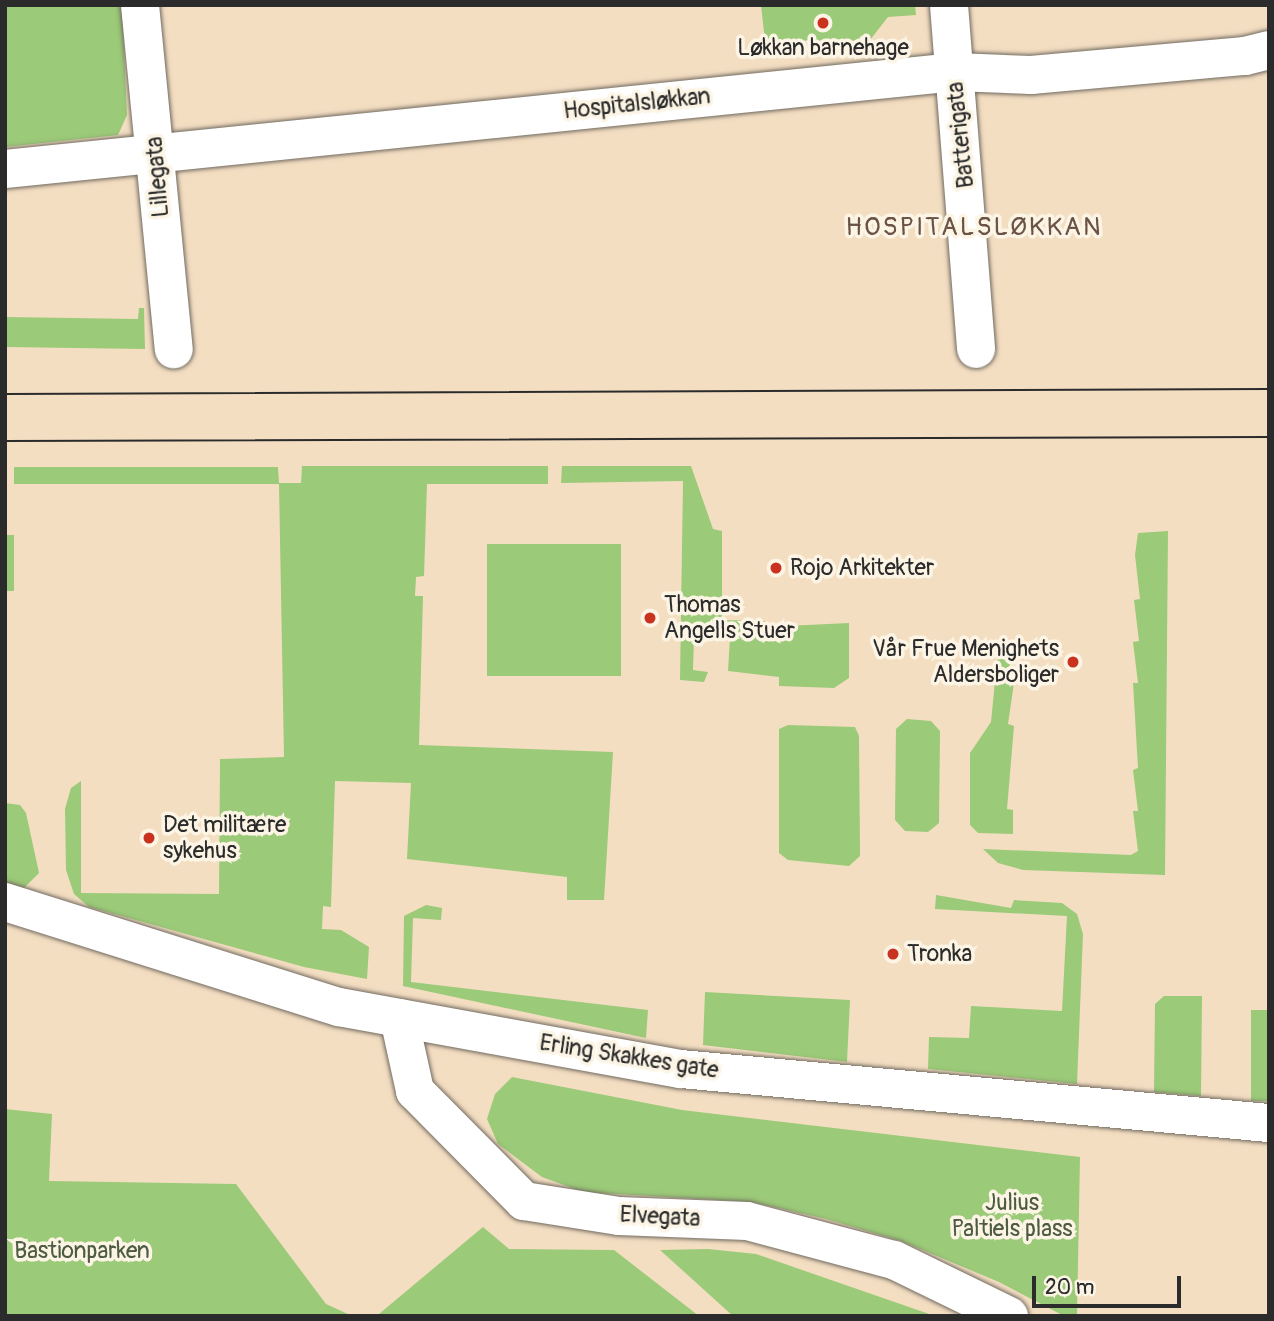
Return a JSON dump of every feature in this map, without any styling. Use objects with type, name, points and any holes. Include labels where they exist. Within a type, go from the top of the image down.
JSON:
[{"type":"street","name":"Lillegata","points":[[140,5],[174,349]]},
{"type":"street","name":"Batterigata","points":[[949,5],[976,349]]},
{"type":"street","name":"Hospitalsløkkan","points":[[5,169],[955,72],[1031,75],[1245,57],[1269,50]]},
{"type":"street","name":"Erling Skakkes gate","points":[[5,902],[339,1007],[681,1069],[1269,1124]]},
{"type":"street","name":"Elvegata","points":[[399,1018],[415,1091],[524,1202],[619,1216],[747,1222],[894,1260],[1009,1316]]},
{"type":"green space","points":[[5,5],[122,5],[127,115],[118,135],[5,147]]},
{"type":"green space","name":"Løkkan barnehage","points":[[761,5],[915,5],[916,15],[888,17],[870,40],[811,46],[810,40],[796,42],[797,48],[766,50]]},
{"type":"green space","points":[[139,308],[144,308],[145,349],[5,347],[5,317],[138,319]]},
{"type":"green space","points":[[302,466],[548,466],[548,484],[427,484],[424,576],[416,577],[415,596],[423,596],[419,745],[613,752],[604,900],[567,900],[567,877],[407,859],[411,783],[335,781],[331,907],[323,906],[322,929],[341,930],[369,947],[367,979],[304,967],[89,907],[74,894],[66,870],[65,809],[71,788],[81,781],[81,893],[219,894],[220,759],[284,757],[279,484],[14,484],[14,467],[278,467],[279,483],[301,483]]},
{"type":"green space","points":[[562,466],[691,466],[713,529],[722,531],[722,620],[765,621],[765,627],[849,623],[849,678],[834,688],[779,686],[779,677],[728,671],[730,638],[694,637],[693,670],[708,672],[704,682],[680,680],[683,481],[561,483]]},
{"type":"green space","points":[[1168,531],[1165,875],[1023,870],[998,863],[983,849],[1131,855],[1138,851],[1133,811],[1138,811],[1133,770],[1138,768],[1133,683],[1138,683],[1133,642],[1139,641],[1134,600],[1140,599],[1135,555],[1138,533]]},
{"type":"green space","points":[[5,535],[14,535],[14,591],[5,591]]},
{"type":"green space","points":[[487,544],[621,544],[621,676],[487,676]]},
{"type":"green space","points":[[999,640],[1014,641],[1007,682],[1014,683],[1008,724],[1014,726],[1007,809],[1013,810],[1013,834],[978,833],[970,825],[970,753],[991,722]]},
{"type":"green space","points":[[907,719],[931,721],[940,731],[939,823],[928,832],[905,831],[895,820],[896,729]]},
{"type":"green space","points":[[788,725],[855,727],[859,736],[860,856],[849,866],[788,860],[779,853],[779,729]]},
{"type":"green space","points":[[5,803],[20,805],[26,813],[39,873],[24,888],[5,882]]},
{"type":"green space","points":[[936,895],[1011,908],[1014,900],[1062,903],[1077,914],[1083,934],[1077,1084],[928,1069],[929,1037],[969,1038],[971,1006],[1062,1011],[1067,916],[935,909]]},
{"type":"green space","points":[[426,905],[442,908],[441,920],[413,918],[411,982],[648,1010],[646,1038],[403,986],[404,916]]},
{"type":"green space","points":[[705,992],[850,1000],[847,1062],[703,1045]]},
{"type":"green space","points":[[1164,996],[1202,996],[1201,1096],[1154,1092],[1155,1004]]},
{"type":"green space","points":[[1251,1010],[1269,1010],[1269,1101],[1251,1101]]},
{"type":"green space","name":"Julius Paltiels plass","points":[[512,1077],[682,1110],[1080,1157],[1077,1316],[1064,1316],[999,1282],[901,1241],[826,1219],[752,1202],[583,1192],[542,1177],[498,1144],[487,1119],[495,1094]]},
{"type":"green space","name":"Bastionparken","points":[[5,1109],[52,1114],[49,1181],[236,1184],[326,1304],[350,1315],[379,1314],[483,1227],[509,1249],[614,1250],[699,1316],[5,1316]]},
{"type":"green space","points":[[708,1249],[756,1254],[935,1316],[733,1316],[660,1250]]},
{"type":"tram line","points":[[5,394],[1269,389]]},
{"type":"tram line","points":[[5,441],[1269,437]]},
{"type":"place","name":"Løkkan barnehage","points":[[823,23]]},
{"type":"place","name":"Rojo Arkitekter","points":[[776,568]]},
{"type":"place","name":"Thomas Angells Stuer","points":[[650,618]]},
{"type":"place","name":"Vår Frue Menighets Aldersboliger","points":[[1073,662]]},
{"type":"place","name":"Det militære sykehus","points":[[149,838]]},
{"type":"place","name":"Tronka","points":[[893,954]]},
{"type":"district","name":"HOSPITALSLØKKAN","points":[[974,228]]}]
